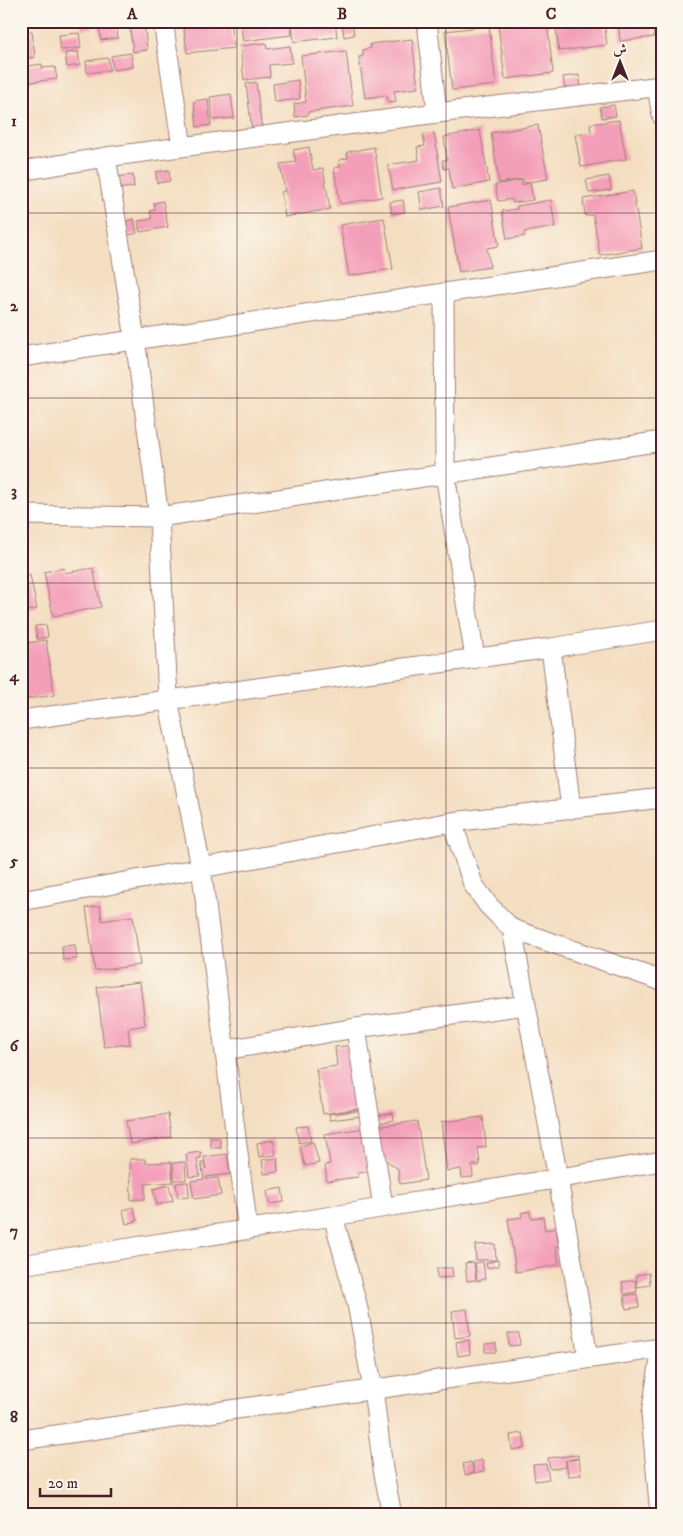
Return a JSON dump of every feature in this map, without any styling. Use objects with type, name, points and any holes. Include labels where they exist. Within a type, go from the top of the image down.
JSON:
[{"type":"street","points":[[163,21],[182,147]]},
{"type":"street","points":[[428,21],[437,113]]},
{"type":"street","points":[[21,171],[106,157],[659,86],[662,116]]},
{"type":"street","points":[[106,157],[135,339],[159,517],[168,699],[201,867],[248,1230]]},
{"type":"street","points":[[21,357],[662,260]]},
{"type":"street","points":[[444,294],[446,474],[475,658]]},
{"type":"street","points":[[21,515],[159,517],[662,441]]},
{"type":"street","points":[[21,720],[551,648],[662,630]]},
{"type":"street","points":[[551,648],[571,809]]},
{"type":"street","points":[[21,901],[452,822],[662,798]]},
{"type":"street","points":[[452,822],[473,884],[488,905],[512,929],[662,981]]},
{"type":"street","points":[[512,929],[558,1178],[588,1357]]},
{"type":"street","points":[[225,1050],[356,1028],[526,1005]]},
{"type":"street","points":[[356,1028],[383,1207]]},
{"type":"street","points":[[21,1265],[248,1230],[662,1161]]},
{"type":"street","points":[[333,1216],[354,1291],[373,1389],[383,1469],[392,1515]]},
{"type":"street","points":[[21,1440],[588,1357],[662,1348],[651,1414],[660,1515]]},
{"type":"building","points":[[81,21],[92,21],[93,28],[82,29]]},
{"type":"building","points":[[98,21],[116,21],[118,38],[101,40]]},
{"type":"building","points":[[129,21],[144,21],[147,50],[133,52]]},
{"type":"building","points":[[183,21],[230,21],[234,48],[187,53]]},
{"type":"building","points":[[240,21],[290,21],[292,35],[243,41]]},
{"type":"building","points":[[303,21],[335,21],[337,37],[294,42],[292,24]]},
{"type":"building","points":[[342,21],[352,21],[354,35],[344,37]]},
{"type":"building","points":[[547,21],[553,73],[505,79],[498,25]]},
{"type":"building","points":[[555,21],[604,21],[607,45],[559,51]]},
{"type":"building","points":[[618,21],[652,21],[654,37],[620,41]]},
{"type":"building","points":[[489,26],[496,85],[452,90],[445,31]]},
{"type":"building","points":[[32,31],[35,57],[21,59],[21,32]]},
{"type":"building","points":[[79,33],[81,48],[61,50],[59,35]]},
{"type":"building","points":[[412,39],[418,88],[394,91],[396,102],[388,103],[387,95],[365,98],[359,57],[363,56],[363,50],[371,48],[370,44]]},
{"type":"building","points":[[266,43],[267,49],[290,46],[292,63],[269,65],[270,77],[244,80],[240,46]]},
{"type":"building","points":[[346,51],[353,106],[308,112],[308,115],[295,117],[294,104],[306,102],[301,56]]},
{"type":"building","points":[[78,52],[80,65],[67,67],[65,53]]},
{"type":"building","points":[[131,53],[133,67],[113,70],[111,56]]},
{"type":"building","points":[[108,58],[110,70],[87,73],[86,61]]},
{"type":"building","points":[[42,64],[42,68],[55,67],[57,79],[21,83],[21,67]]},
{"type":"building","points":[[579,75],[581,87],[565,89],[563,77]]},
{"type":"building","points":[[298,80],[300,99],[275,102],[273,84]]},
{"type":"building","points":[[256,82],[262,130],[252,131],[246,84]]},
{"type":"building","points":[[231,94],[234,118],[213,120],[210,97]]},
{"type":"building","points":[[208,99],[211,125],[197,127],[194,101]]},
{"type":"building","points":[[614,105],[616,116],[602,118],[600,107]]},
{"type":"building","points":[[619,120],[626,159],[581,167],[575,135],[591,132],[590,124]]},
{"type":"building","points":[[538,125],[548,179],[523,183],[523,179],[499,183],[491,133]]},
{"type":"building","points":[[480,130],[489,182],[452,189],[449,168],[444,169],[442,160],[447,160],[444,137]]},
{"type":"building","points":[[434,133],[442,182],[393,190],[388,165],[419,160],[417,147],[425,146],[423,135]]},
{"type":"building","points":[[309,147],[313,170],[323,168],[330,209],[285,217],[281,192],[285,191],[280,164],[296,162],[293,150]]},
{"type":"building","points":[[374,147],[382,197],[340,204],[334,168],[340,167],[339,160],[348,158],[347,152]]},
{"type":"building","points":[[169,170],[170,181],[157,183],[156,172]]},
{"type":"building","points":[[133,175],[134,187],[115,189],[115,177]]},
{"type":"building","points":[[609,176],[611,190],[589,193],[586,180]]},
{"type":"building","points":[[521,180],[521,185],[530,183],[533,200],[513,203],[512,199],[498,201],[495,185]]},
{"type":"building","points":[[441,188],[444,206],[422,210],[419,192]]},
{"type":"building","points":[[633,191],[642,248],[600,255],[593,215],[585,216],[583,199]]},
{"type":"building","points":[[403,200],[405,212],[392,214],[390,202]]},
{"type":"building","points":[[491,200],[499,246],[487,248],[490,267],[459,272],[448,207]]},
{"type":"building","points":[[551,200],[555,227],[524,232],[525,236],[507,239],[502,211],[517,209],[517,206]]},
{"type":"building","points":[[163,201],[168,227],[140,232],[138,221],[152,219],[150,211],[155,210],[154,203]]},
{"type":"building","points":[[384,218],[393,269],[349,276],[340,225]]},
{"type":"building","points":[[134,219],[137,233],[125,236],[122,222]]},
{"type":"building","points":[[64,568],[65,573],[93,568],[101,607],[53,616],[44,572]]},
{"type":"building","points":[[30,575],[37,609],[21,612],[21,577]]},
{"type":"building","points":[[46,625],[48,637],[37,639],[35,626]]},
{"type":"building","points":[[46,640],[54,695],[21,700],[21,644]]},
{"type":"building","points":[[100,906],[102,921],[133,916],[140,965],[95,971],[86,908]]},
{"type":"building","points":[[75,945],[77,959],[63,960],[62,946]]},
{"type":"building","points":[[140,982],[145,1025],[128,1028],[130,1044],[104,1047],[97,987]]},
{"type":"building","points":[[356,1045],[364,1108],[323,1114],[316,1069],[337,1066],[335,1047]]},
{"type":"building","points":[[363,1110],[363,1116],[330,1120],[329,1114]]},
{"type":"building","points":[[393,1113],[394,1120],[372,1124],[371,1117]]},
{"type":"building","points":[[168,1114],[171,1137],[130,1144],[126,1121]]},
{"type":"building","points":[[483,1117],[486,1147],[478,1148],[480,1165],[472,1165],[473,1177],[462,1178],[461,1169],[447,1171],[441,1122]]},
{"type":"building","points":[[417,1121],[426,1180],[400,1184],[398,1169],[380,1156],[376,1127]]},
{"type":"building","points":[[308,1126],[311,1141],[299,1143],[296,1127]]},
{"type":"building","points":[[365,1128],[371,1171],[358,1173],[358,1177],[327,1181],[325,1165],[330,1164],[325,1134]]},
{"type":"building","points":[[210,1138],[220,1138],[221,1148],[211,1148]]},
{"type":"building","points":[[273,1140],[276,1155],[259,1157],[257,1143]]},
{"type":"building","points":[[313,1142],[319,1163],[305,1166],[300,1146]]},
{"type":"building","points":[[201,1152],[201,1158],[197,1159],[200,1176],[189,1177],[186,1154]]},
{"type":"building","points":[[227,1154],[230,1174],[206,1177],[207,1179],[218,1178],[221,1195],[194,1199],[191,1181],[204,1179],[201,1162],[204,1162],[206,1169],[204,1157]]},
{"type":"building","points":[[277,1158],[278,1172],[264,1174],[262,1160]]},
{"type":"building","points":[[130,1159],[145,1159],[145,1163],[171,1162],[173,1182],[145,1184],[145,1199],[131,1200]]},
{"type":"building","points":[[185,1162],[186,1180],[174,1180],[173,1163]]},
{"type":"building","points":[[188,1182],[189,1197],[178,1198],[176,1183]]},
{"type":"building","points":[[169,1185],[173,1201],[157,1205],[153,1189]]},
{"type":"building","points":[[282,1188],[284,1202],[269,1204],[267,1191]]},
{"type":"building","points":[[133,1207],[137,1221],[126,1224],[123,1210]]},
{"type":"building","points":[[530,1211],[531,1218],[543,1217],[545,1230],[556,1228],[559,1246],[556,1246],[559,1265],[516,1272],[508,1219],[522,1217],[521,1213]]},
{"type":"building","points":[[495,1244],[496,1260],[476,1260],[475,1245]]},
{"type":"building","points":[[498,1260],[499,1266],[487,1268],[486,1263]]},
{"type":"building","points":[[474,1262],[476,1280],[467,1281],[465,1263]]},
{"type":"building","points":[[483,1262],[485,1279],[477,1281],[475,1263]]},
{"type":"building","points":[[437,1268],[452,1268],[453,1277],[437,1278]]},
{"type":"building","points":[[649,1273],[650,1285],[637,1287],[636,1275]]},
{"type":"building","points":[[635,1280],[637,1292],[624,1294],[622,1282]]},
{"type":"building","points":[[637,1294],[639,1307],[626,1309],[624,1296]]},
{"type":"building","points":[[467,1309],[470,1336],[455,1338],[452,1311]]},
{"type":"building","points":[[508,1333],[519,1333],[520,1345],[509,1346]]},
{"type":"building","points":[[469,1340],[470,1354],[458,1356],[456,1342]]},
{"type":"building","points":[[496,1343],[496,1352],[485,1352],[485,1344]]},
{"type":"building","points":[[523,1433],[525,1448],[512,1450],[510,1435]]},
{"type":"building","points":[[578,1455],[578,1458],[568,1460],[579,1459],[581,1475],[568,1476],[566,1460],[566,1467],[550,1469],[548,1458]]},
{"type":"building","points":[[482,1460],[484,1471],[475,1473],[473,1462]]},
{"type":"building","points":[[471,1462],[474,1473],[465,1475],[463,1464]]},
{"type":"building","points":[[546,1464],[549,1479],[535,1481],[533,1465]]}]
